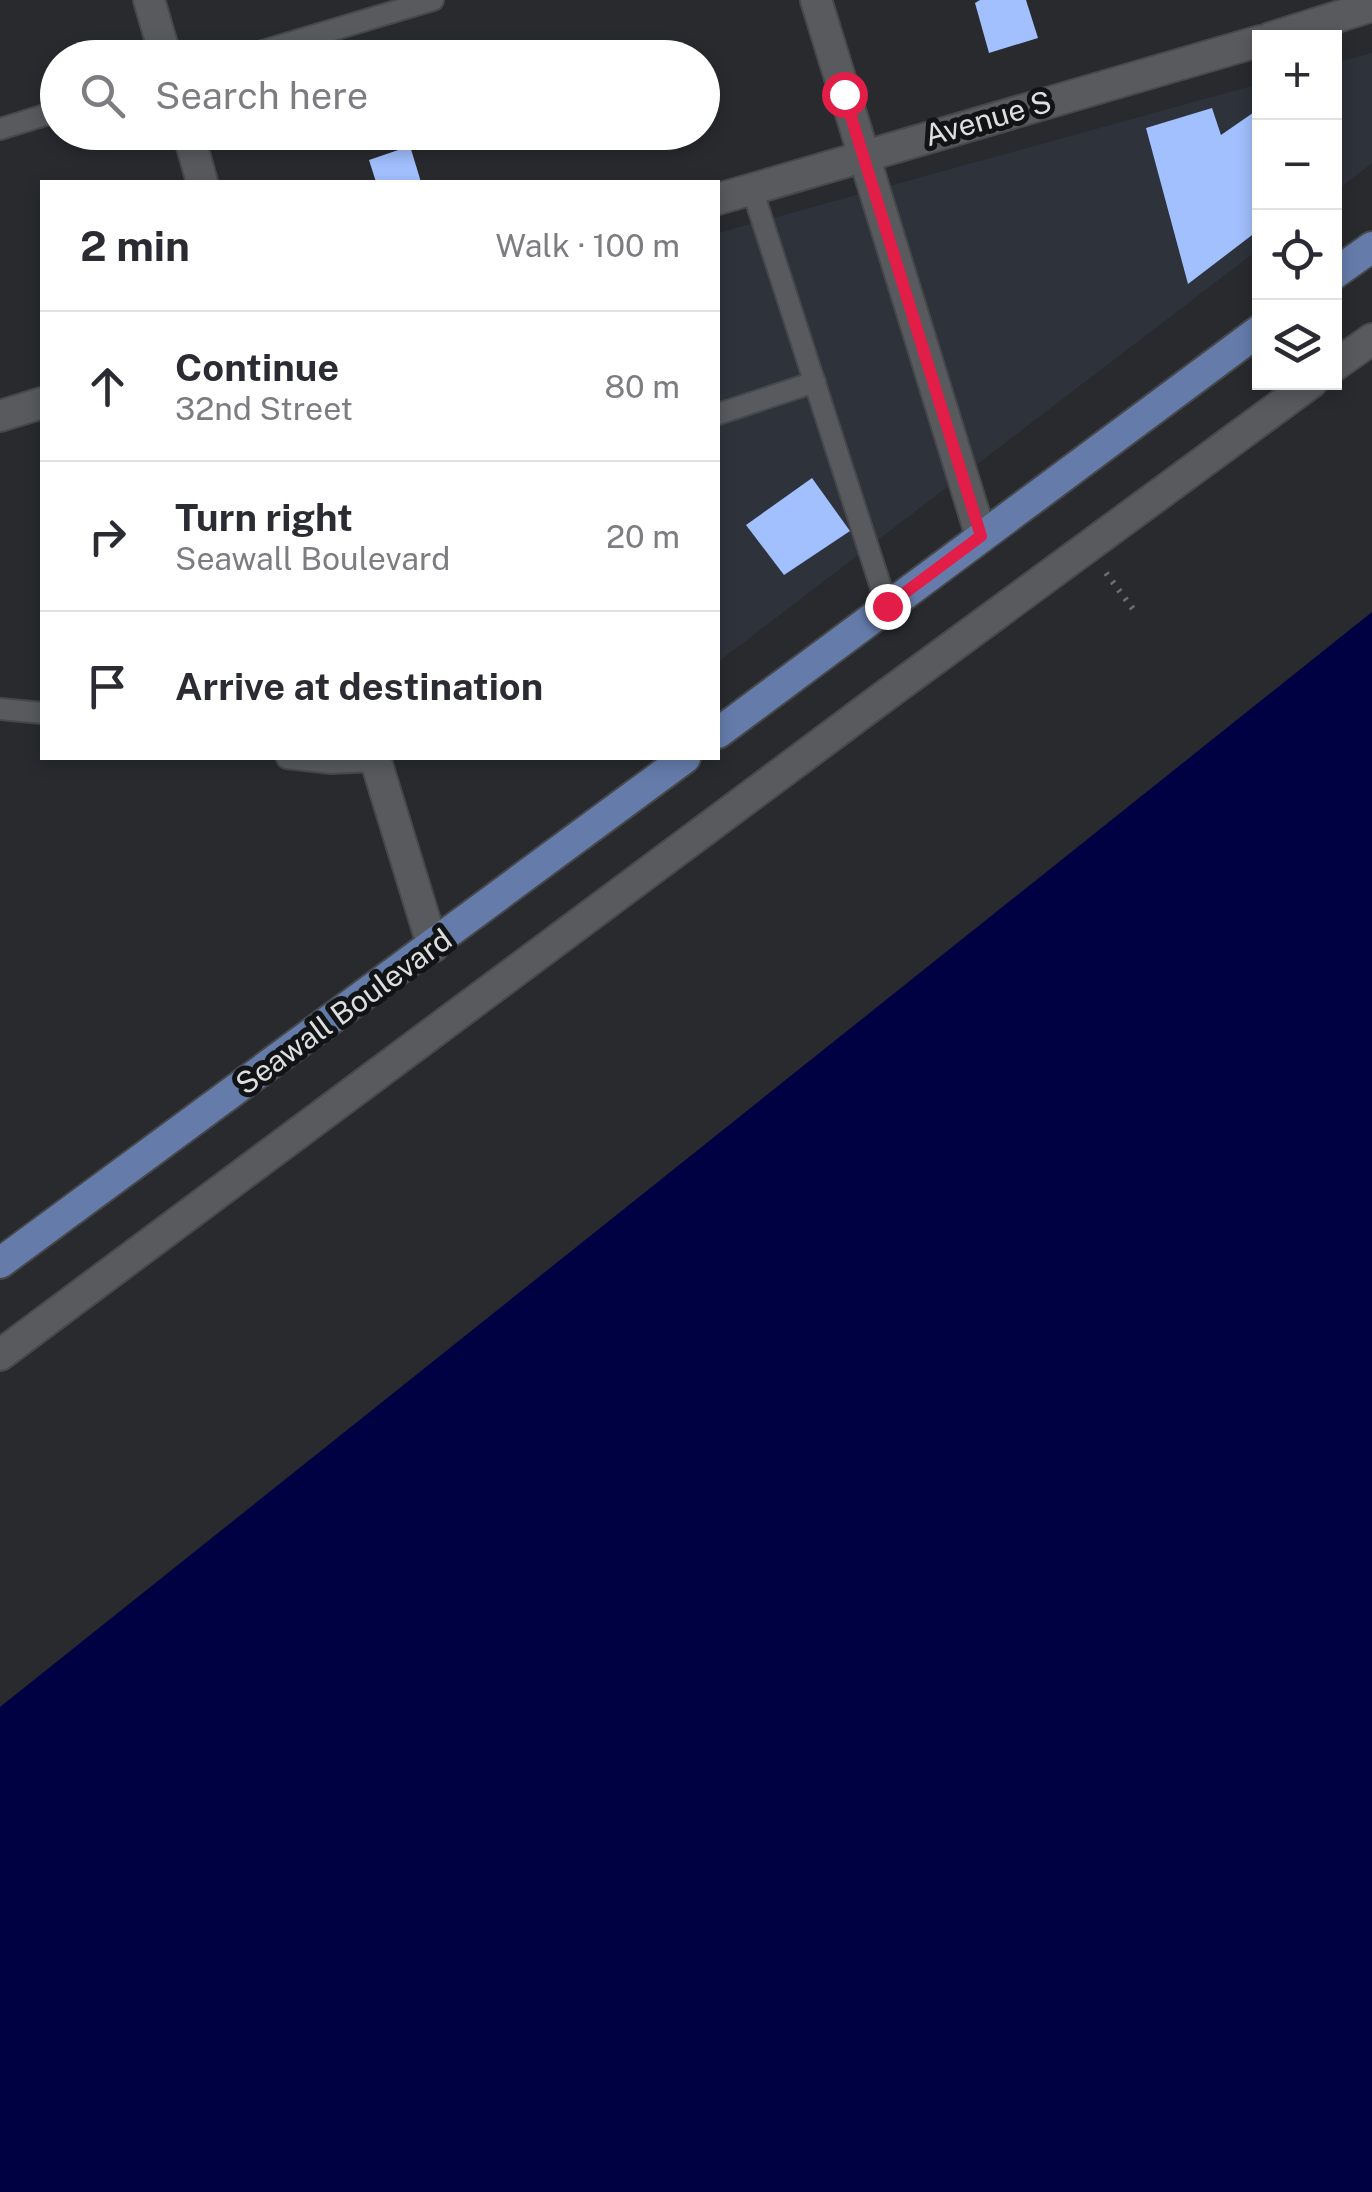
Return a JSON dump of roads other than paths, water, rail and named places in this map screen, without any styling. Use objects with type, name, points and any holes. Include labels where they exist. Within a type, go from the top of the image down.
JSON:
[{"type":"main road","points":[[1342,268],[1372,246]]},
{"type":"main road","points":[[720,731],[1252,336]]},
{"type":"main road","name":"Seawall Boulevard","points":[[0,1263],[682,760]]},
{"type":"street","points":[[150,0],[161,40]]},
{"type":"street","points":[[816,0],[981,536]]},
{"type":"street","points":[[1296,30],[1372,6]]},
{"type":"street","name":"Avenue S","points":[[720,198],[1252,43]]},
{"type":"street","points":[[193,150],[201,180]]},
{"type":"street","points":[[1342,360],[1372,338]]},
{"type":"street","points":[[0,1356],[1301,390]]},
{"type":"street","points":[[0,416],[40,405]]},
{"type":"street","points":[[376,760],[433,947]]},
{"type":"lane","points":[[299,40],[433,0]]},
{"type":"lane","points":[[0,128],[40,117]]},
{"type":"lane","points":[[752,189],[887,606]]},
{"type":"lane","points":[[720,413],[814,382]]},
{"type":"lane","points":[[0,710],[40,712]]},
{"type":"lane","points":[[305,760],[331,763],[365,760]]}]
